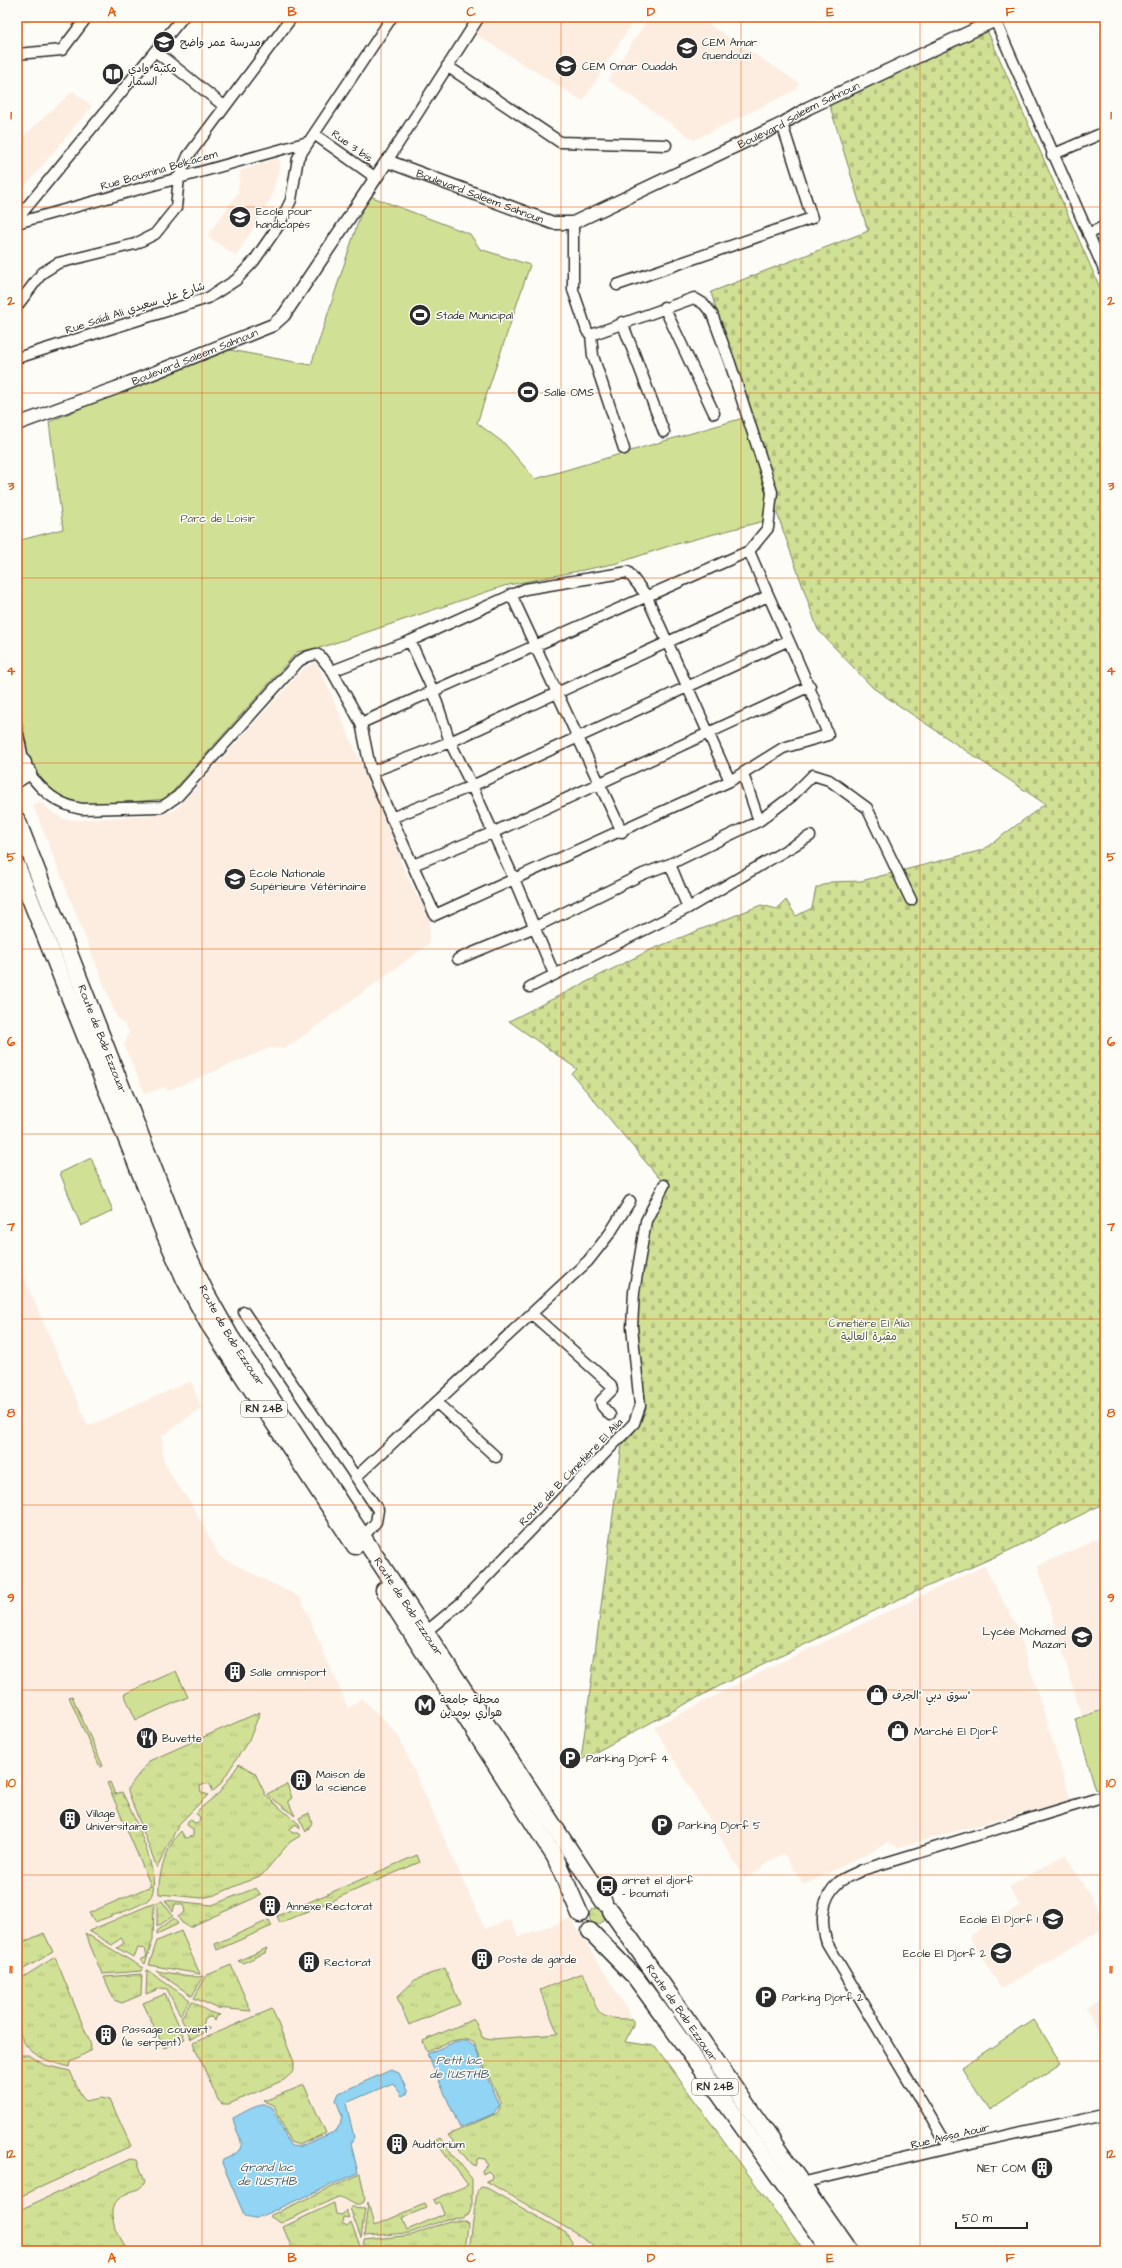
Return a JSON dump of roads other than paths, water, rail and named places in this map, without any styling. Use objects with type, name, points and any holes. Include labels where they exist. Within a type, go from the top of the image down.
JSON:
[{"type":"main road","name":"Route de Bab Ezzouar","points":[[17,820],[195,1272],[230,1336],[362,1538],[420,1636]]},
{"type":"main road","name":"Route de Bab Ezzouar","points":[[17,866],[165,1235],[185,1280],[218,1338],[465,1705],[849,2251]]},
{"type":"main road","name":"Route de Bab Ezzouar","points":[[465,1705],[559,1866],[580,1914]]},
{"type":"main road","points":[[596,1900],[608,1907],[612,1920],[607,1928],[599,1932],[590,1931],[583,1925],[580,1914],[587,1903],[596,1900]]},
{"type":"main road","name":"Route de Bab Ezzouar","points":[[590,1931],[635,1977],[831,2251]]},
{"type":"street","points":[[17,54],[62,50],[87,17]]},
{"type":"street","points":[[17,219],[183,17]]},
{"type":"street","points":[[17,306],[42,273],[58,263],[135,244],[155,234],[176,208],[179,177],[188,156],[292,17]]},
{"type":"street","name":"Rue Saïdi Ali شارع علي سعيدي","points":[[17,358],[208,298],[236,280],[254,261],[279,225],[291,200],[298,158],[392,17]]},
{"type":"street","points":[[386,161],[479,17]]},
{"type":"street","points":[[999,19],[1052,155],[1105,272]]},
{"type":"street","name":"Boulevard Saleem Sahnoun","points":[[17,424],[116,388],[273,325],[284,315],[386,161],[553,223],[573,223],[782,124],[808,108],[999,19]]},
{"type":"street","points":[[155,51],[224,106]]},
{"type":"street","points":[[447,66],[560,142],[666,146]]},
{"type":"street","points":[[617,285],[812,218],[782,124]]},
{"type":"street","points":[[1052,155],[1105,132]]},
{"type":"street","name":"Rue Bousnina Belkacem","points":[[17,223],[311,138]]},
{"type":"street","name":"Rue 3 bis","points":[[311,138],[376,178]]},
{"type":"street","points":[[573,223],[573,290],[587,331],[591,335],[593,356],[624,449]]},
{"type":"street","points":[[1088,234],[1105,226]]},
{"type":"street","points":[[361,723],[646,595],[749,551],[768,528],[772,492],[730,363],[712,314],[704,304],[694,298],[622,322],[591,335]]},
{"type":"street","points":[[664,307],[714,413]]},
{"type":"street","points":[[622,322],[664,432]]},
{"type":"street","points":[[17,735],[21,770],[47,794],[63,804],[82,809],[162,807],[178,796],[299,661],[316,654],[320,656],[332,671],[361,723],[371,772],[435,915],[622,832],[730,781],[783,748],[828,735],[810,686],[787,641],[749,551]]},
{"type":"street","points":[[332,671],[410,641],[511,594],[525,589],[628,572],[646,595],[730,781]]},
{"type":"street","points":[[511,594],[622,832]]},
{"type":"street","points":[[371,772],[450,742],[768,596]]},
{"type":"street","points":[[410,641],[433,691],[450,742],[472,786],[514,879],[554,974]]},
{"type":"street","points":[[391,818],[472,786],[787,641]]},
{"type":"street","points":[[413,865],[492,833],[810,686]]},
{"type":"street","points":[[743,774],[759,821]]},
{"type":"street","points":[[458,959],[535,927],[642,874],[670,864],[759,821],[792,796],[813,775],[829,780],[867,808],[911,900]]},
{"type":"street","points":[[530,987],[688,908],[810,836]]},
{"type":"street","points":[[670,864],[688,908]]},
{"type":"street","name":"Route de B Cimetière El Alia","points":[[420,1636],[462,1602],[634,1423],[640,1406],[632,1327],[634,1292],[646,1221],[664,1185]]},
{"type":"street","points":[[356,1477],[437,1403],[588,1260],[610,1234],[630,1201]]},
{"type":"street","points":[[244,1312],[378,1510],[376,1522],[362,1538]]},
{"type":"street","points":[[532,1314],[611,1385],[612,1390],[601,1401],[602,1406],[610,1415]]},
{"type":"street","points":[[437,1403],[496,1457]]},
{"type":"street","points":[[949,2148],[828,1943],[823,1930],[822,1918],[830,1892],[840,1881],[862,1870],[1105,1796]]},
{"type":"street","name":"Rue Aissa Aouir","points":[[801,2183],[949,2148],[1105,2114]]},
{"type":"water","name":"Petit lac de l'USTHB","points":[[457,2041],[467,2041],[475,2047],[499,2106],[493,2114],[460,2128],[427,2054]]},
{"type":"water","name":"Grand lac de l'USTHB","points":[[391,2070],[399,2073],[408,2093],[402,2096],[393,2083],[346,2103],[354,2137],[351,2143],[358,2173],[254,2219],[245,2217],[222,2163],[223,2160],[238,2151],[241,2147],[240,2138],[233,2118],[254,2107],[264,2105],[269,2106],[273,2108],[288,2142],[291,2146],[299,2147],[336,2131],[342,2116],[336,2100],[339,2093]]},
{"type":"place","name":"مدرسة عمر واضح","points":[[164,42]]},
{"type":"place","name":"CEM Amar Guendouzi","points":[[687,48]]},
{"type":"place","name":"CEM Omar Ouadah","points":[[566,66]]},
{"type":"place","name":"مكتبة وادي السمار","points":[[113,74]]},
{"type":"place","name":"Ecole pour handicapés","points":[[240,217]]},
{"type":"place","name":"Stade Municipal","points":[[420,315]]},
{"type":"place","name":"Salle OMS","points":[[528,392]]},
{"type":"place","name":"École Nationale Supérieure Vétérinaire","points":[[235,879]]},
{"type":"place","name":"Lycée Mohamed Mazari","points":[[1082,1637]]},
{"type":"place","name":"Salle omnisport","points":[[235,1672]]},
{"type":"place","name":"سوق دبي \"الجرف\"","points":[[877,1695]]},
{"type":"place","name":"محطة جامعة هواري بومدين","points":[[425,1705]]},
{"type":"place","name":"Marché El Djorf","points":[[898,1731]]},
{"type":"place","name":"Buvette","points":[[147,1738]]},
{"type":"place","name":"Parking Djorf 4","points":[[570,1758]]},
{"type":"place","name":"Maison de la science","points":[[301,1780]]},
{"type":"place","name":"Village Universitaire","points":[[70,1819]]},
{"type":"place","name":"Parking Djorf 5","points":[[662,1825]]},
{"type":"place","name":"arret el djorf - boumati","points":[[607,1886]]},
{"type":"place","name":"Annexe Rectorat","points":[[270,1906]]},
{"type":"place","name":"Ecole El Djorf 1","points":[[1053,1919]]},
{"type":"place","name":"Ecole El Djorf 2","points":[[1001,1953]]},
{"type":"place","name":"Poste de garde","points":[[482,1959]]},
{"type":"place","name":"Rectorat","points":[[309,1962]]},
{"type":"place","name":"Parking Djorf 2","points":[[766,1997]]},
{"type":"place","name":"Passage couvert (le serpent)","points":[[106,2035]]},
{"type":"place","name":"Auditorium","points":[[397,2144]]},
{"type":"place","name":"NET COM","points":[[1042,2168]]},
{"type":"park label","name":"Parc de Loisir","points":[[218,518]]},
{"type":"park label","name":"Cimetière El Alia مقبرة العالية","points":[[869,1329]]}]
